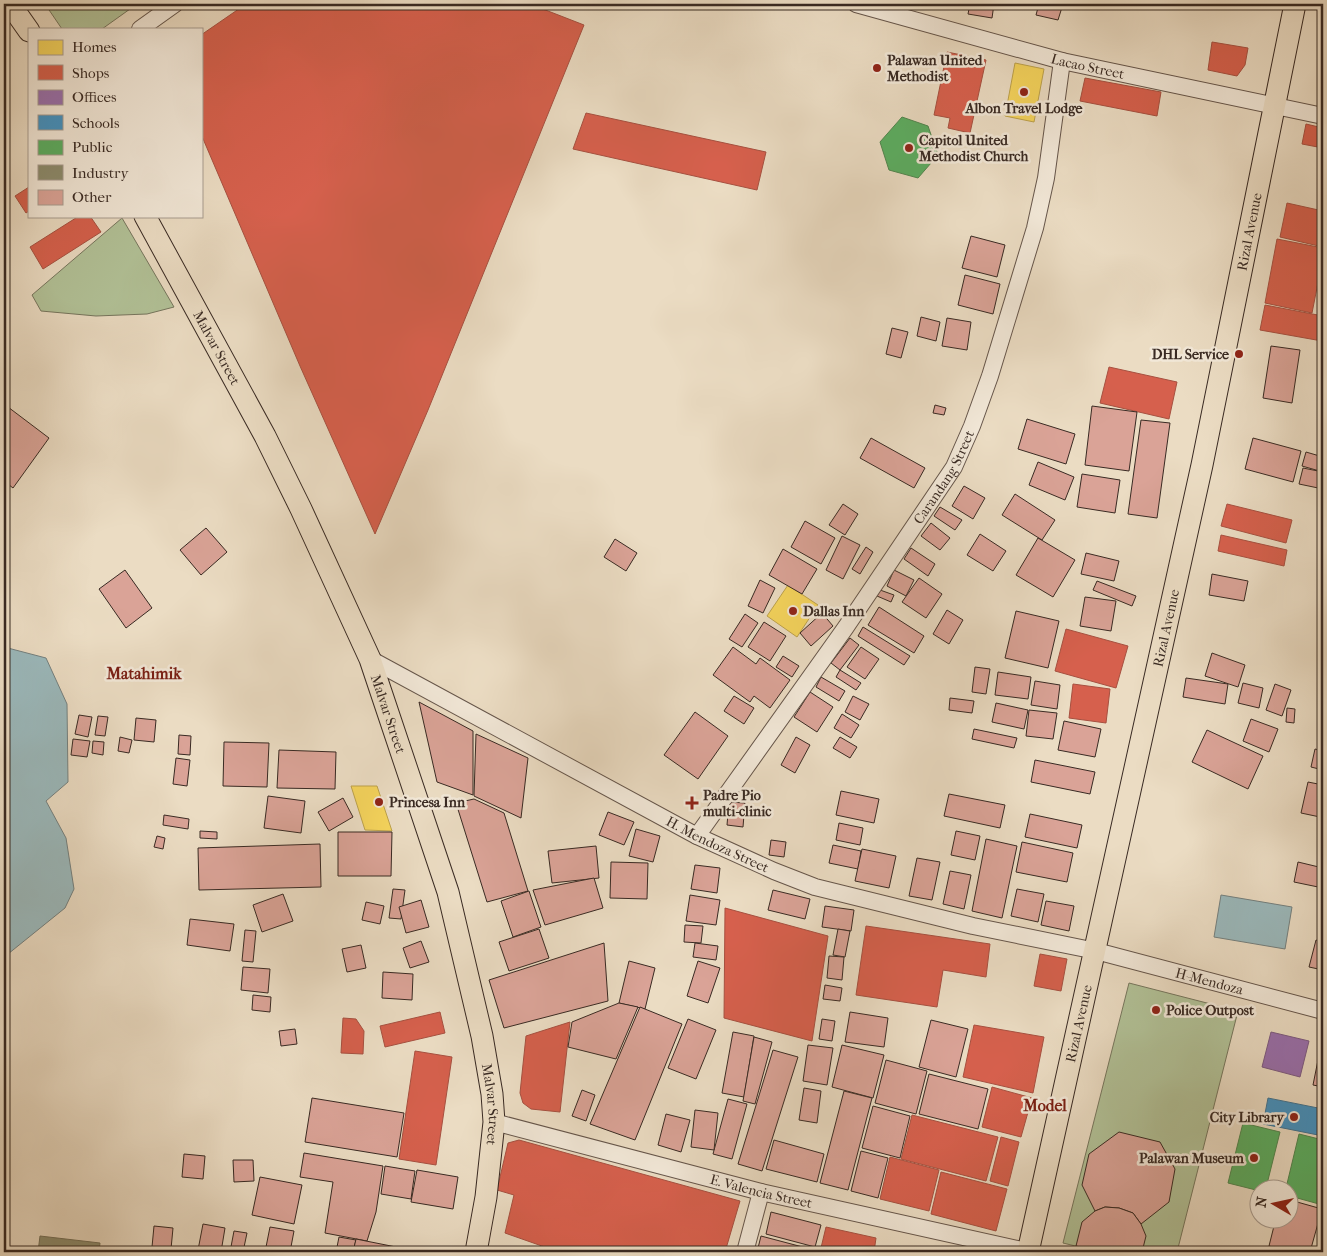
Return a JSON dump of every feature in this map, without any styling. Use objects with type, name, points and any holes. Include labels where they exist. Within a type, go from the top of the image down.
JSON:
[{"type":"main road","points":[[10,4],[28,30]]},
{"type":"main road","name":"Rizal Avenue","points":[[1029,1252],[1202,465],[1295,4]]},
{"type":"main road","name":"Malvar Street","points":[[146,218],[265,436],[370,658],[451,901],[482,1036],[492,1094],[494,1122],[486,1197],[476,1252]]},
{"type":"street","points":[[141,28],[175,4]]},
{"type":"street","name":"Lacao Street","points":[[856,4],[1062,61],[1323,116]]},
{"type":"street","name":"Carandang Street","points":[[698,836],[846,627],[954,466],[972,426],[990,376],[1035,228],[1046,178],[1062,61]]},
{"type":"street","name":"H. Mendoza Street","points":[[370,658],[698,836],[774,871],[815,887],[974,926],[1096,951]]},
{"type":"street","name":"H-Mendoza","points":[[1096,951],[1323,1011]]},
{"type":"street","name":"E. Valencia Street","points":[[494,1122],[761,1192],[1029,1252]]},
{"type":"street","points":[[745,1252],[761,1192]]},
{"type":"green space","points":[[45,4],[137,4],[103,28],[61,28]]},
{"type":"green space","points":[[122,218],[174,307],[147,314],[96,316],[41,311],[32,295]]},
{"type":"green space","points":[[1129,983],[1238,1011],[1177,1252],[1100,1252],[1063,1243]]},
{"type":"water","points":[[4,647],[46,658],[67,704],[68,782],[46,801],[66,838],[74,889],[65,908],[8,954],[4,955]]},
{"type":"water","points":[[1221,895],[1292,907],[1285,949],[1214,937]]},
{"type":"building: Homes","name":"Albon Travel Lodge","points":[[1015,63],[1044,69],[1034,122],[1005,116]]},
{"type":"building: Homes","name":"Dallas Inn","points":[[788,585],[818,605],[797,637],[767,616]]},
{"type":"building: Homes","points":[[351,786],[377,786],[392,831],[365,830]]},
{"type":"building: Shops","points":[[246,4],[530,4],[584,25],[428,410],[375,534],[300,366],[202,136],[202,34]]},
{"type":"building: Shops","points":[[1212,42],[1248,48],[1245,65],[1237,76],[1208,70]]},
{"type":"building: Shops","points":[[947,52],[986,60],[970,133],[948,128],[950,118],[934,115]]},
{"type":"building: Shops","points":[[1085,78],[1161,92],[1157,116],[1080,101]]},
{"type":"building: Shops","points":[[586,113],[766,152],[757,190],[573,149]]},
{"type":"building: Shops","points":[[1306,124],[1323,128],[1323,148],[1302,144]]},
{"type":"building: Shops","points":[[28,188],[28,212],[26,213],[15,196]]},
{"type":"building: Shops","points":[[1287,203],[1323,211],[1323,247],[1280,237]]},
{"type":"building: Shops","points":[[76,218],[91,218],[101,232],[43,269],[30,247]]},
{"type":"building: Shops","points":[[1277,239],[1323,248],[1323,257],[1312,313],[1265,303]]},
{"type":"building: Shops","points":[[1265,305],[1323,316],[1322,341],[1260,330]]},
{"type":"building: Shops","points":[[1109,367],[1177,382],[1169,419],[1100,403]]},
{"type":"building: Shops","points":[[1227,504],[1292,520],[1286,543],[1221,526]]},
{"type":"building: Shops","points":[[1221,535],[1287,550],[1284,566],[1218,551]]},
{"type":"building: Shops","points":[[1066,629],[1128,646],[1116,688],[1055,671]]},
{"type":"building: Shops","points":[[1073,684],[1110,689],[1106,723],[1069,718]]},
{"type":"building: Shops","points":[[725,908],[828,936],[812,1041],[724,1018]]},
{"type":"building: Shops","points":[[866,926],[990,944],[986,977],[943,970],[937,1007],[856,995]]},
{"type":"building: Shops","points":[[1040,954],[1067,959],[1061,991],[1034,986]]},
{"type":"building: Shops","points":[[440,1012],[445,1033],[385,1047],[380,1026]]},
{"type":"building: Shops","points":[[343,1018],[356,1019],[364,1031],[363,1054],[341,1053]]},
{"type":"building: Shops","points":[[570,1022],[560,1112],[531,1109],[523,1103],[520,1093],[526,1036]]},
{"type":"building: Shops","points":[[974,1025],[1044,1037],[1033,1093],[963,1077]]},
{"type":"building: Shops","points":[[415,1051],[452,1057],[436,1165],[399,1159]]},
{"type":"building: Shops","points":[[992,1087],[1032,1098],[1021,1137],[982,1127]]},
{"type":"building: Shops","points":[[912,1115],[998,1137],[986,1181],[901,1159]]},
{"type":"building: Shops","points":[[1001,1137],[1019,1142],[1008,1186],[990,1181]]},
{"type":"building: Shops","points":[[519,1140],[740,1201],[725,1252],[559,1252],[505,1233],[514,1195],[497,1190],[508,1143]]},
{"type":"building: Shops","points":[[890,1157],[939,1170],[929,1211],[880,1199]]},
{"type":"building: Shops","points":[[941,1172],[1007,1189],[996,1231],[931,1214]]},
{"type":"building: Shops","points":[[826,1227],[876,1238],[874,1252],[820,1252]]},
{"type":"building: Shops","points":[[905,1248],[927,1252],[905,1252]]},
{"type":"building: Offices","points":[[1271,1032],[1309,1041],[1300,1077],[1262,1067]]},
{"type":"building: Schools","name":"City Library","points":[[1268,1098],[1323,1109],[1323,1136],[1263,1124]]},
{"type":"building: Public","name":"Capitol United Methodist Church","points":[[902,117],[928,126],[938,155],[918,178],[889,170],[880,142]]},
{"type":"building: Public","name":"Palawan Museum","points":[[1243,1123],[1280,1132],[1268,1178],[1250,1178],[1250,1188],[1228,1183]]},
{"type":"building: Public","points":[[1299,1134],[1323,1140],[1323,1189],[1319,1204],[1300,1199],[1300,1178],[1288,1178]]},
{"type":"building: Industry","points":[[40,1236],[100,1243],[99,1252],[38,1252]]},
{"type":"building: Other","points":[[970,4],[994,4],[992,18],[968,14]]},
{"type":"building: Other","points":[[1039,4],[1063,4],[1058,20],[1036,15]]},
{"type":"building: Other","points":[[971,236],[1005,245],[997,277],[962,268]]},
{"type":"building: Other","points":[[965,275],[1000,284],[993,314],[958,305]]},
{"type":"building: Other","points":[[921,317],[940,322],[936,341],[917,336]]},
{"type":"building: Other","points":[[947,318],[971,322],[967,350],[942,346]]},
{"type":"building: Other","points":[[892,328],[908,332],[901,358],[886,354]]},
{"type":"building: Other","points":[[1271,346],[1300,350],[1292,403],[1263,398]]},
{"type":"building: Other","points":[[4,404],[49,438],[13,488],[4,481]]},
{"type":"building: Other","points":[[935,405],[946,408],[944,415],[933,413]]},
{"type":"building: Other","points":[[1092,406],[1137,412],[1129,471],[1085,465]]},
{"type":"building: Other","points":[[1027,419],[1075,434],[1066,464],[1018,449]]},
{"type":"building: Other","points":[[1141,420],[1170,423],[1157,518],[1128,514]]},
{"type":"building: Other","points":[[871,438],[925,468],[914,488],[860,458]]},
{"type":"building: Other","points":[[1253,438],[1301,451],[1293,482],[1245,469]]},
{"type":"building: Other","points":[[1306,452],[1323,457],[1323,472],[1302,466]]},
{"type":"building: Other","points":[[1038,462],[1074,477],[1065,500],[1029,485]]},
{"type":"building: Other","points":[[1303,468],[1323,472],[1323,489],[1299,484]]},
{"type":"building: Other","points":[[1082,474],[1120,480],[1115,513],[1077,507]]},
{"type":"building: Other","points":[[964,486],[985,498],[973,519],[952,506]]},
{"type":"building: Other","points":[[1015,494],[1055,520],[1042,540],[1002,515]]},
{"type":"building: Other","points":[[843,504],[858,514],[845,535],[829,525]]},
{"type":"building: Other","points":[[940,507],[962,520],[955,530],[934,516]]},
{"type":"building: Other","points":[[805,521],[835,538],[821,564],[791,547]]},
{"type":"building: Other","points":[[931,523],[950,538],[940,550],[921,536]]},
{"type":"building: Other","points":[[206,528],[227,552],[201,575],[180,550]]},
{"type":"building: Other","points":[[980,534],[1006,551],[993,571],[967,555]]},
{"type":"building: Other","points":[[842,536],[860,545],[843,579],[826,570]]},
{"type":"building: Other","points":[[1038,538],[1075,560],[1053,597],[1016,575]]},
{"type":"building: Other","points":[[615,539],[637,553],[626,571],[604,557]]},
{"type":"building: Other","points":[[866,547],[873,552],[860,574],[852,569]]},
{"type":"building: Other","points":[[911,548],[935,564],[928,576],[904,559]]},
{"type":"building: Other","points":[[783,549],[817,569],[802,594],[769,575]]},
{"type":"building: Other","points":[[1086,553],[1119,561],[1114,581],[1081,574]]},
{"type":"building: Other","points":[[125,570],[152,608],[126,628],[99,589]]},
{"type":"building: Other","points":[[894,570],[914,580],[906,596],[887,586]]},
{"type":"building: Other","points":[[1212,574],[1248,581],[1244,601],[1209,595]]},
{"type":"building: Other","points":[[919,578],[942,594],[926,618],[902,602]]},
{"type":"building: Other","points":[[760,580],[775,588],[763,613],[748,606]]},
{"type":"building: Other","points":[[1097,581],[1136,596],[1132,606],[1093,590]]},
{"type":"building: Other","points":[[880,590],[894,595],[891,602],[877,596]]},
{"type":"building: Other","points":[[1085,597],[1116,601],[1111,631],[1080,626]]},
{"type":"building: Other","points":[[879,607],[924,636],[914,653],[868,625]]},
{"type":"building: Other","points":[[947,610],[963,620],[949,644],[933,634]]},
{"type":"building: Other","points":[[1016,611],[1059,621],[1048,668],[1005,658]]},
{"type":"building: Other","points":[[822,613],[833,626],[811,646],[800,633]]},
{"type":"building: Other","points":[[745,614],[758,623],[742,647],[729,639]]},
{"type":"building: Other","points":[[764,622],[786,636],[770,661],[748,647]]},
{"type":"building: Other","points":[[863,627],[910,656],[904,665],[858,636]]},
{"type":"building: Other","points":[[850,638],[859,645],[840,670],[831,663]]},
{"type":"building: Other","points":[[733,647],[756,664],[760,658],[790,680],[770,708],[754,696],[750,702],[713,675]]},
{"type":"building: Other","points":[[861,647],[879,659],[865,679],[847,667]]},
{"type":"building: Other","points":[[1212,653],[1245,665],[1238,687],[1205,676]]},
{"type":"building: Other","points":[[783,656],[799,666],[792,677],[776,667]]},
{"type":"building: Other","points":[[975,667],[990,669],[986,694],[972,692]]},
{"type":"building: Other","points":[[840,670],[861,683],[856,690],[836,677]]},
{"type":"building: Other","points":[[998,672],[1031,677],[1028,699],[995,695]]},
{"type":"building: Other","points":[[821,677],[845,691],[839,701],[816,687]]},
{"type":"building: Other","points":[[1186,678],[1228,684],[1225,704],[1183,697]]},
{"type":"building: Other","points":[[1035,681],[1060,685],[1057,709],[1031,705]]},
{"type":"building: Other","points":[[1243,683],[1263,688],[1259,708],[1238,703]]},
{"type":"building: Other","points":[[1275,684],[1291,690],[1282,716],[1266,710]]},
{"type":"building: Other","points":[[810,692],[833,707],[817,732],[794,717]]},
{"type":"building: Other","points":[[734,696],[754,708],[744,724],[724,711]]},
{"type":"building: Other","points":[[853,696],[869,704],[860,720],[845,712]]},
{"type":"building: Other","points":[[950,698],[974,701],[972,713],[949,710]]},
{"type":"building: Other","points":[[419,702],[473,731],[473,795],[437,782]]},
{"type":"building: Other","points":[[996,703],[1028,710],[1024,729],[992,722]]},
{"type":"building: Other","points":[[1287,708],[1295,709],[1294,723],[1286,722]]},
{"type":"building: Other","points":[[1029,710],[1057,713],[1053,739],[1026,736]]},
{"type":"building: Other","points":[[695,712],[728,736],[698,779],[664,755]]},
{"type":"building: Other","points":[[842,714],[859,725],[851,738],[834,728]]},
{"type":"building: Other","points":[[79,715],[92,717],[88,737],[75,734]]},
{"type":"building: Other","points":[[98,716],[108,717],[105,736],[95,735]]},
{"type":"building: Other","points":[[136,718],[156,720],[154,742],[134,740]]},
{"type":"building: Other","points":[[1251,719],[1278,729],[1269,752],[1243,741]]},
{"type":"building: Other","points":[[1064,721],[1101,729],[1095,757],[1058,750]]},
{"type":"building: Other","points":[[974,729],[1017,738],[1014,748],[972,739]]},
{"type":"building: Other","points":[[1207,730],[1263,756],[1248,789],[1192,762]]},
{"type":"building: Other","points":[[476,734],[528,758],[521,818],[474,796]]},
{"type":"building: Other","points":[[179,735],[191,736],[190,755],[178,754]]},
{"type":"building: Other","points":[[120,737],[132,740],[129,753],[118,751]]},
{"type":"building: Other","points":[[796,737],[810,745],[795,773],[781,765]]},
{"type":"building: Other","points":[[840,737],[857,747],[850,758],[833,748]]},
{"type":"building: Other","points":[[73,739],[90,741],[87,757],[71,755]]},
{"type":"building: Other","points":[[93,741],[104,742],[103,755],[92,753]]},
{"type":"building: Other","points":[[224,742],[269,743],[267,787],[223,786]]},
{"type":"building: Other","points":[[1315,749],[1323,751],[1323,770],[1311,767]]},
{"type":"building: Other","points":[[279,750],[336,752],[335,789],[277,788]]},
{"type":"building: Other","points":[[176,758],[190,760],[187,786],[173,784]]},
{"type":"building: Other","points":[[1035,760],[1095,772],[1090,794],[1031,782]]},
{"type":"building: Other","points":[[1308,782],[1323,785],[1323,803],[1320,817],[1301,813]]},
{"type":"building: Other","points":[[841,791],[879,799],[874,823],[836,815]]},
{"type":"building: Other","points":[[949,794],[1005,805],[1000,828],[944,816]]},
{"type":"building: Other","points":[[268,796],[305,801],[301,833],[264,828]]},
{"type":"building: Other","points":[[343,798],[353,817],[329,831],[318,812]]},
{"type":"building: Other","points":[[474,799],[504,813],[528,891],[487,902],[456,803]]},
{"type":"building: Other","points":[[729,802],[745,803],[743,827],[727,825]]},
{"type":"building: Other","points":[[608,812],[634,822],[624,845],[599,835]]},
{"type":"building: Other","points":[[1030,814],[1082,825],[1077,848],[1025,837]]},
{"type":"building: Other","points":[[164,815],[189,819],[188,829],[163,825]]},
{"type":"building: Other","points":[[839,823],[863,828],[860,845],[836,840]]},
{"type":"building: Other","points":[[636,829],[660,836],[653,862],[629,856]]},
{"type":"building: Other","points":[[200,831],[217,832],[217,839],[200,838]]},
{"type":"building: Other","points":[[956,831],[980,836],[975,860],[951,855]]},
{"type":"building: Other","points":[[338,832],[392,832],[391,876],[338,876]]},
{"type":"building: Other","points":[[157,836],[165,838],[163,849],[154,847]]},
{"type":"building: Other","points":[[986,839],[1017,846],[1002,918],[972,911]]},
{"type":"building: Other","points":[[771,840],[786,842],[784,857],[769,855]]},
{"type":"building: Other","points":[[1022,842],[1073,853],[1067,882],[1016,872]]},
{"type":"building: Other","points":[[320,844],[321,887],[199,890],[198,848]]},
{"type":"building: Other","points":[[833,845],[861,851],[858,869],[829,863]]},
{"type":"building: Other","points":[[596,846],[599,878],[552,883],[548,851]]},
{"type":"building: Other","points":[[862,849],[896,856],[889,888],[855,881]]},
{"type":"building: Other","points":[[917,858],[940,862],[932,900],[909,896]]},
{"type":"building: Other","points":[[611,862],[648,863],[647,899],[610,898]]},
{"type":"building: Other","points":[[1298,862],[1323,868],[1323,888],[1294,882]]},
{"type":"building: Other","points":[[695,865],[720,868],[717,893],[691,889]]},
{"type":"building: Other","points":[[950,871],[971,875],[964,909],[943,904]]},
{"type":"building: Other","points":[[594,878],[603,908],[545,925],[533,890]]},
{"type":"building: Other","points":[[393,889],[405,890],[401,919],[389,918]]},
{"type":"building: Other","points":[[1017,889],[1044,894],[1038,922],[1011,916]]},
{"type":"building: Other","points":[[773,890],[810,899],[805,919],[768,910]]},
{"type":"building: Other","points":[[529,891],[541,927],[513,937],[501,901]]},
{"type":"building: Other","points":[[283,894],[293,921],[262,932],[253,905]]},
{"type":"building: Other","points":[[690,895],[720,900],[716,925],[686,921]]},
{"type":"building: Other","points":[[421,900],[429,927],[406,933],[399,907]]},
{"type":"building: Other","points":[[1046,901],[1074,906],[1069,931],[1041,925]]},
{"type":"building: Other","points":[[366,902],[384,906],[380,924],[362,920]]},
{"type":"building: Other","points":[[825,906],[854,910],[851,931],[822,927]]},
{"type":"building: Other","points":[[190,919],[234,924],[230,951],[187,945]]},
{"type":"building: Other","points":[[685,925],[703,926],[701,943],[684,942]]},
{"type":"building: Other","points":[[539,929],[549,958],[509,971],[499,942]]},
{"type":"building: Other","points":[[838,929],[850,931],[845,957],[833,955]]},
{"type":"building: Other","points":[[245,930],[256,931],[253,962],[242,961]]},
{"type":"building: Other","points":[[1316,940],[1323,942],[1323,970],[1309,967]]},
{"type":"building: Other","points":[[421,941],[429,962],[410,968],[403,948]]},
{"type":"building: Other","points":[[604,943],[608,1001],[504,1028],[489,980]]},
{"type":"building: Other","points":[[695,943],[718,946],[716,960],[693,957]]},
{"type":"building: Other","points":[[361,945],[366,968],[347,972],[342,949]]},
{"type":"building: Other","points":[[829,956],[844,957],[842,980],[827,978]]},
{"type":"building: Other","points":[[629,961],[655,968],[645,1009],[619,1003]]},
{"type":"building: Other","points":[[698,961],[720,968],[708,1003],[687,996]]},
{"type":"building: Other","points":[[243,967],[270,969],[268,993],[241,990]]},
{"type":"building: Other","points":[[383,972],[413,974],[412,1000],[382,998]]},
{"type":"building: Other","points":[[825,985],[842,988],[840,1001],[823,999]]},
{"type":"building: Other","points":[[253,995],[271,997],[270,1012],[252,1010]]},
{"type":"building: Other","points":[[619,1003],[638,1007],[616,1059],[568,1047],[572,1022]]},
{"type":"building: Other","points":[[640,1007],[682,1024],[635,1140],[590,1124]]},
{"type":"building: Other","points":[[850,1012],[888,1018],[884,1047],[845,1042]]},
{"type":"building: Other","points":[[688,1019],[716,1030],[696,1079],[668,1068]]},
{"type":"building: Other","points":[[822,1019],[835,1021],[832,1041],[819,1039]]},
{"type":"building: Other","points":[[931,1020],[968,1029],[956,1077],[919,1067]]},
{"type":"building: Other","points":[[295,1029],[297,1044],[281,1046],[279,1031]]},
{"type":"building: Other","points":[[733,1032],[754,1036],[744,1097],[722,1093]]},
{"type":"building: Other","points":[[754,1037],[772,1042],[755,1104],[743,1101]]},
{"type":"building: Other","points":[[808,1045],[833,1048],[827,1085],[803,1081]]},
{"type":"building: Other","points":[[842,1045],[884,1055],[873,1098],[832,1087]]},
{"type":"building: Other","points":[[773,1050],[798,1057],[762,1171],[738,1164]]},
{"type":"building: Other","points":[[1320,1050],[1323,1051],[1323,1087],[1313,1085]]},
{"type":"building: Other","points":[[886,1060],[927,1071],[916,1114],[875,1103]]},
{"type":"building: Other","points":[[929,1074],[988,1089],[978,1129],[919,1114]]},
{"type":"building: Other","points":[[804,1088],[821,1091],[817,1123],[799,1120]]},
{"type":"building: Other","points":[[582,1090],[595,1095],[586,1121],[572,1116]]},
{"type":"building: Other","points":[[844,1091],[872,1098],[848,1190],[820,1183]]},
{"type":"building: Other","points":[[312,1098],[404,1113],[397,1157],[305,1142]]},
{"type":"building: Other","points":[[728,1099],[747,1104],[732,1159],[713,1154]]},
{"type":"building: Other","points":[[873,1106],[910,1116],[900,1158],[862,1148]]},
{"type":"building: Other","points":[[695,1110],[718,1113],[714,1150],[691,1147]]},
{"type":"building: Other","points":[[666,1114],[690,1120],[681,1152],[658,1145]]},
{"type":"building: Other","points":[[1119,1132],[1160,1142],[1175,1169],[1169,1202],[1141,1224],[1133,1213],[1119,1208],[1105,1207],[1095,1211],[1082,1185],[1089,1154]]},
{"type":"building: Other","points":[[774,1140],[824,1154],[817,1182],[766,1169]]},
{"type":"building: Other","points":[[861,1151],[888,1158],[878,1198],[851,1191]]},
{"type":"building: Other","points":[[304,1153],[383,1166],[376,1212],[367,1241],[325,1233],[333,1182],[300,1177]]},
{"type":"building: Other","points":[[184,1154],[205,1156],[203,1179],[182,1177]]},
{"type":"building: Other","points":[[233,1160],[253,1160],[254,1181],[234,1182]]},
{"type":"building: Other","points":[[385,1166],[415,1171],[411,1199],[381,1194]]},
{"type":"building: Other","points":[[417,1170],[458,1177],[453,1209],[411,1202]]},
{"type":"building: Other","points":[[260,1177],[302,1185],[294,1224],[252,1215]]},
{"type":"building: Other","points":[[1300,1203],[1322,1209],[1310,1252],[1292,1252],[1269,1246],[1274,1228],[1300,1228]]},
{"type":"building: Other","points":[[1105,1207],[1119,1208],[1133,1213],[1141,1224],[1146,1236],[1142,1252],[1103,1252],[1076,1246],[1082,1222],[1095,1211]]},
{"type":"building: Other","points":[[771,1212],[821,1225],[815,1247],[766,1234]]},
{"type":"building: Other","points":[[203,1224],[225,1228],[221,1252],[198,1250]]},
{"type":"building: Other","points":[[154,1226],[173,1228],[171,1249],[152,1247]]},
{"type":"building: Other","points":[[270,1227],[294,1231],[290,1252],[265,1252]]},
{"type":"building: Other","points":[[234,1231],[247,1233],[243,1252],[230,1252]]},
{"type":"building: Other","points":[[761,1236],[814,1250],[814,1252],[757,1252]]},
{"type":"building: Other","points":[[339,1237],[356,1240],[353,1252],[336,1252]]},
{"type":"building: Other","points":[[356,1239],[411,1250],[410,1252],[353,1252]]},
{"type":"place","name":"Palawan United Methodist","points":[[877,68]]},
{"type":"place","name":"Albon Travel Lodge","points":[[1024,92]]},
{"type":"place","name":"Capitol United Methodist Church","points":[[909,148]]},
{"type":"place","name":"DHL Service","points":[[1239,354]]},
{"type":"place","name":"Dallas Inn","points":[[793,611]]},
{"type":"place","name":"Princesa Inn","points":[[379,802]]},
{"type":"place","name":"Padre Pio multi-clinic","points":[[692,803]]},
{"type":"place","name":"Police Outpost","points":[[1156,1010]]},
{"type":"place","name":"City Library","points":[[1294,1117]]},
{"type":"place","name":"Palawan Museum","points":[[1254,1158]]},
{"type":"district","name":"Matahimik","points":[[144,673]]},
{"type":"district","name":"Model","points":[[1045,1105]]}]
